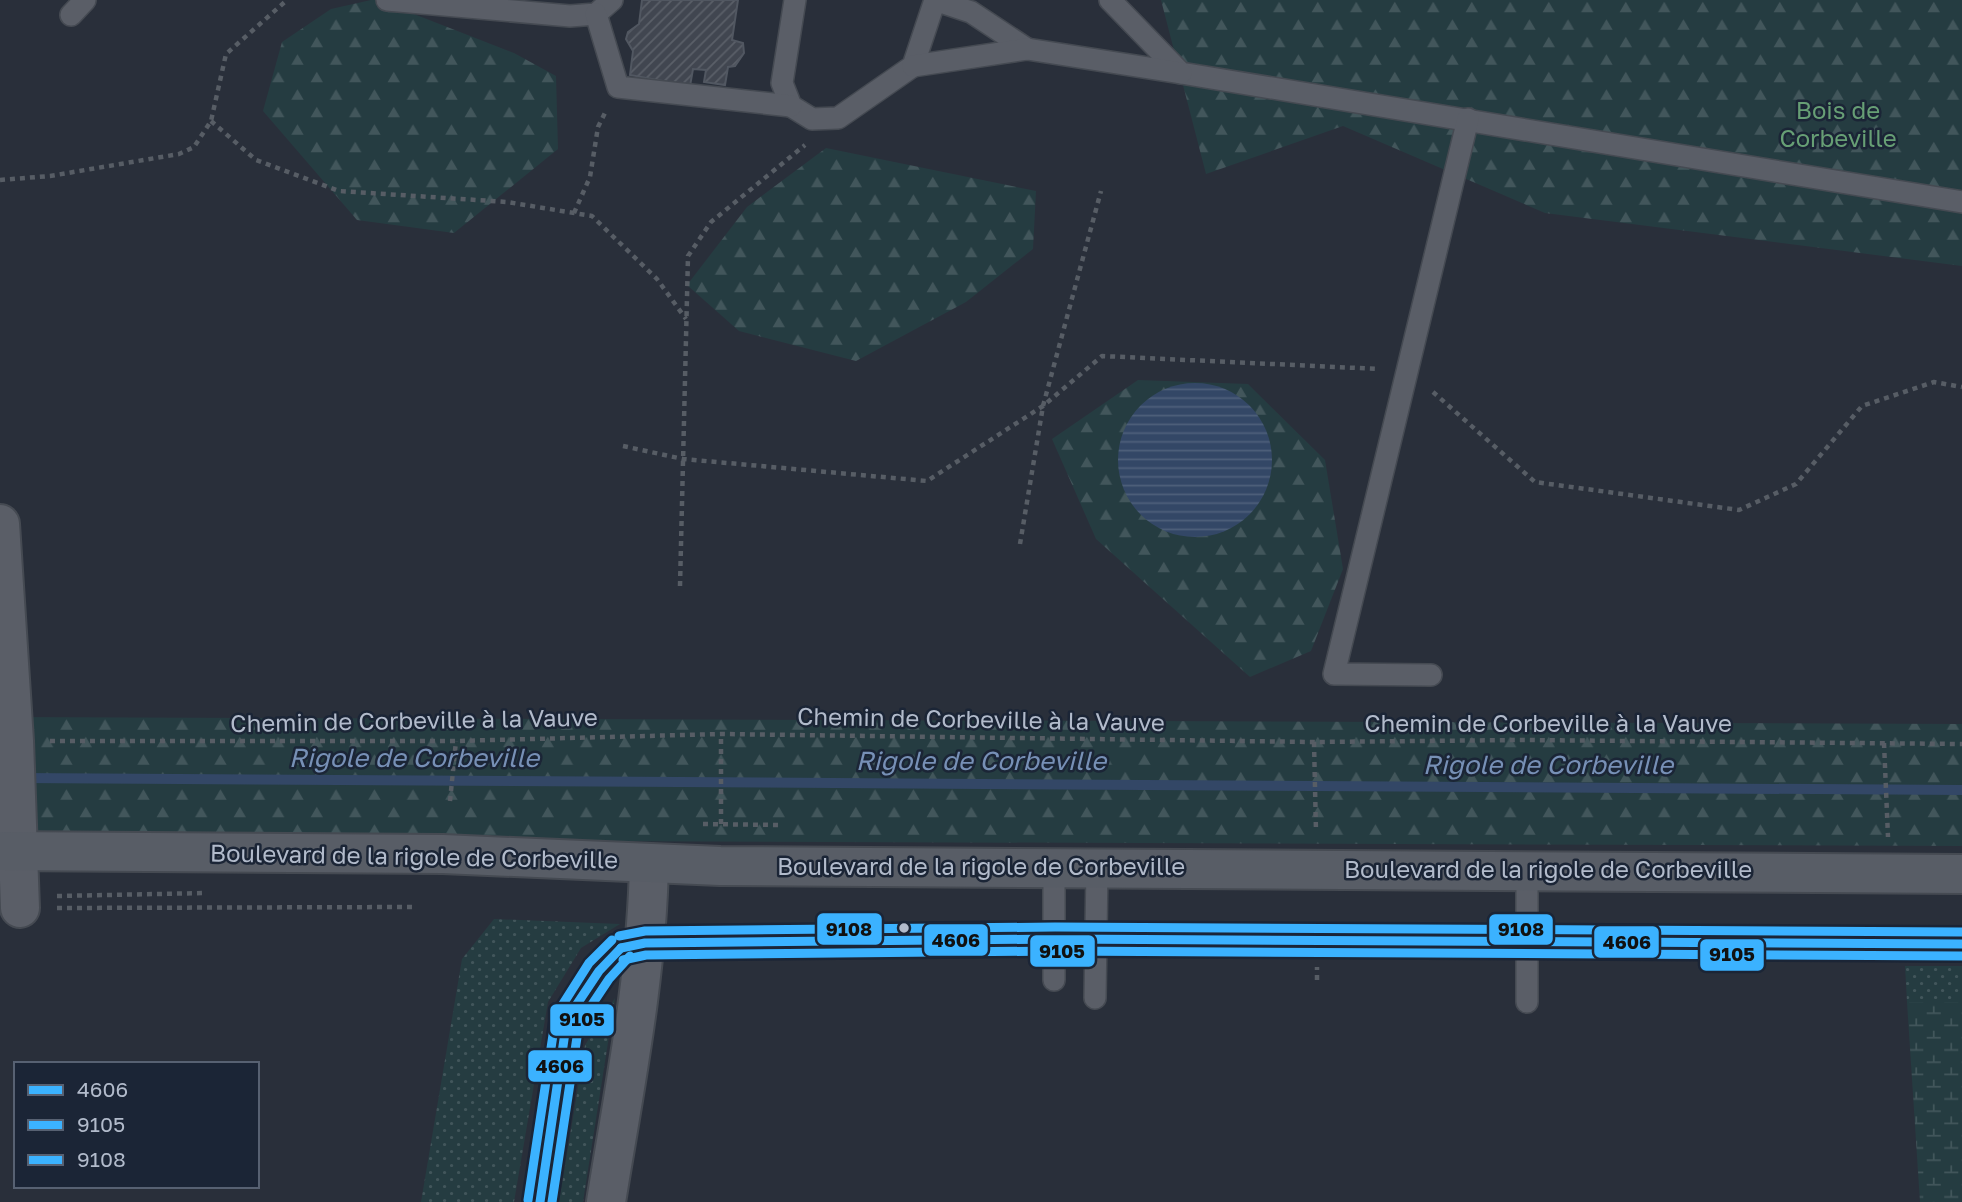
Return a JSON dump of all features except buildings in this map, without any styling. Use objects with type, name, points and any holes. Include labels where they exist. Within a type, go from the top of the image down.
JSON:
[{"type":"main road","name":"Boulevard de la rigole de Corbeville","points":[[9,851],[443,854],[649,863],[1962,874]]},
{"type":"street","points":[[0,524],[16,801],[9,851],[20,908]]},
{"type":"street","points":[[606,1202],[633,945],[649,863]]},
{"type":"lane","points":[[387,0],[570,16],[604,7],[618,87],[791,106],[812,119],[838,118],[913,66],[1027,49],[1468,119],[1962,202]]},
{"type":"lane","points":[[791,106],[782,83],[795,0]]},
{"type":"lane","points":[[913,66],[935,0],[971,12],[1027,49]]},
{"type":"lane","points":[[1110,0],[1181,73]]},
{"type":"lane","points":[[1430,675],[1334,674],[1468,119]]},
{"type":"lane","points":[[1054,867],[1054,980]]},
{"type":"lane","points":[[1096,998],[1097,867]]},
{"type":"lane","points":[[1527,870],[1527,1002]]},
{"type":"lane","points":[[540,1202],[567,1019],[599,971],[633,945],[1055,939],[1962,944]]},
{"type":"path","points":[[0,180],[50,176],[179,155],[194,147],[211,121],[226,54],[288,0]]},
{"type":"path","points":[[574,213],[590,177],[598,127],[618,87]]},
{"type":"path","points":[[680,586],[688,256],[711,222],[838,118]]},
{"type":"path","points":[[211,121],[256,160],[339,191],[507,202],[592,216],[657,279],[686,319]]},
{"type":"path","points":[[1020,544],[1042,406],[1101,191]]},
{"type":"path","points":[[623,446],[683,459],[927,481],[1042,406],[1102,356],[1409,371],[1535,482],[1739,510],[1797,484],[1862,405],[1934,382],[1962,387]]},
{"type":"path","points":[[721,734],[722,795]]},
{"type":"path","name":"Chemin de Corbeville à la Vauve","points":[[14,741],[456,741],[721,734],[1314,742],[1962,744]]},
{"type":"path","points":[[450,801],[456,741]]},
{"type":"path","points":[[1314,742],[1316,807]]},
{"type":"path","points":[[1884,743],[1887,815]]},
{"type":"path","points":[[20,908],[416,907]]},
{"type":"green space","points":[[378,0],[514,53],[556,76],[558,149],[454,233],[357,220],[263,111],[282,42],[331,9]]},
{"type":"green space","name":"Bois de Corbeville","points":[[1161,0],[1962,0],[1962,266],[1545,213],[1343,126],[1206,174]]},
{"type":"green space","points":[[826,148],[1036,191],[1033,249],[966,302],[856,361],[739,331],[687,285],[747,207]]},
{"type":"green space","points":[[1138,380],[1248,384],[1325,460],[1343,569],[1311,651],[1250,677],[1096,539],[1052,439]]},
{"type":"green space","points":[[0,717],[1962,724],[1962,846],[0,839]]},
{"type":"green space","points":[[494,919],[620,924],[581,948],[548,1002],[514,1202],[421,1202],[462,959]]},
{"type":"green space","points":[[1905,966],[1962,966],[1962,1002],[1907,1002]]},
{"type":"green space","points":[[615,998],[583,1202],[559,1202],[585,1045]]},
{"type":"green space","points":[[1907,1002],[1962,1002],[1962,1202],[1920,1202]]},
{"type":"water","points":[[1195,383],[1224,389],[1249,406],[1266,431],[1272,460],[1266,489],[1249,514],[1224,531],[1195,537],[1166,531],[1141,514],[1124,489],[1118,460],[1124,431],[1141,406],[1166,389]]},
{"type":"waterway","name":"Rigole de Corbeville","points":[[20,778],[1962,790]]},
{"type":"transit line","name":"9108","points":[[619,936],[645,931],[1055,927],[1962,932]]},
{"type":"transit line","name":"4606","points":[[621,948],[645,943],[1055,939],[1962,944]]},
{"type":"transit line","name":"9108","points":[[528,1200],[556,1015],[589,963],[612,940]]},
{"type":"transit line","name":"4606","points":[[540,1202],[567,1019],[599,971],[621,948]]},
{"type":"transit line","name":"9105","points":[[623,960],[646,955],[1055,951],[1962,956]]},
{"type":"transit line","name":"9105","points":[[552,1202],[579,1024],[609,979],[630,956]]}]
